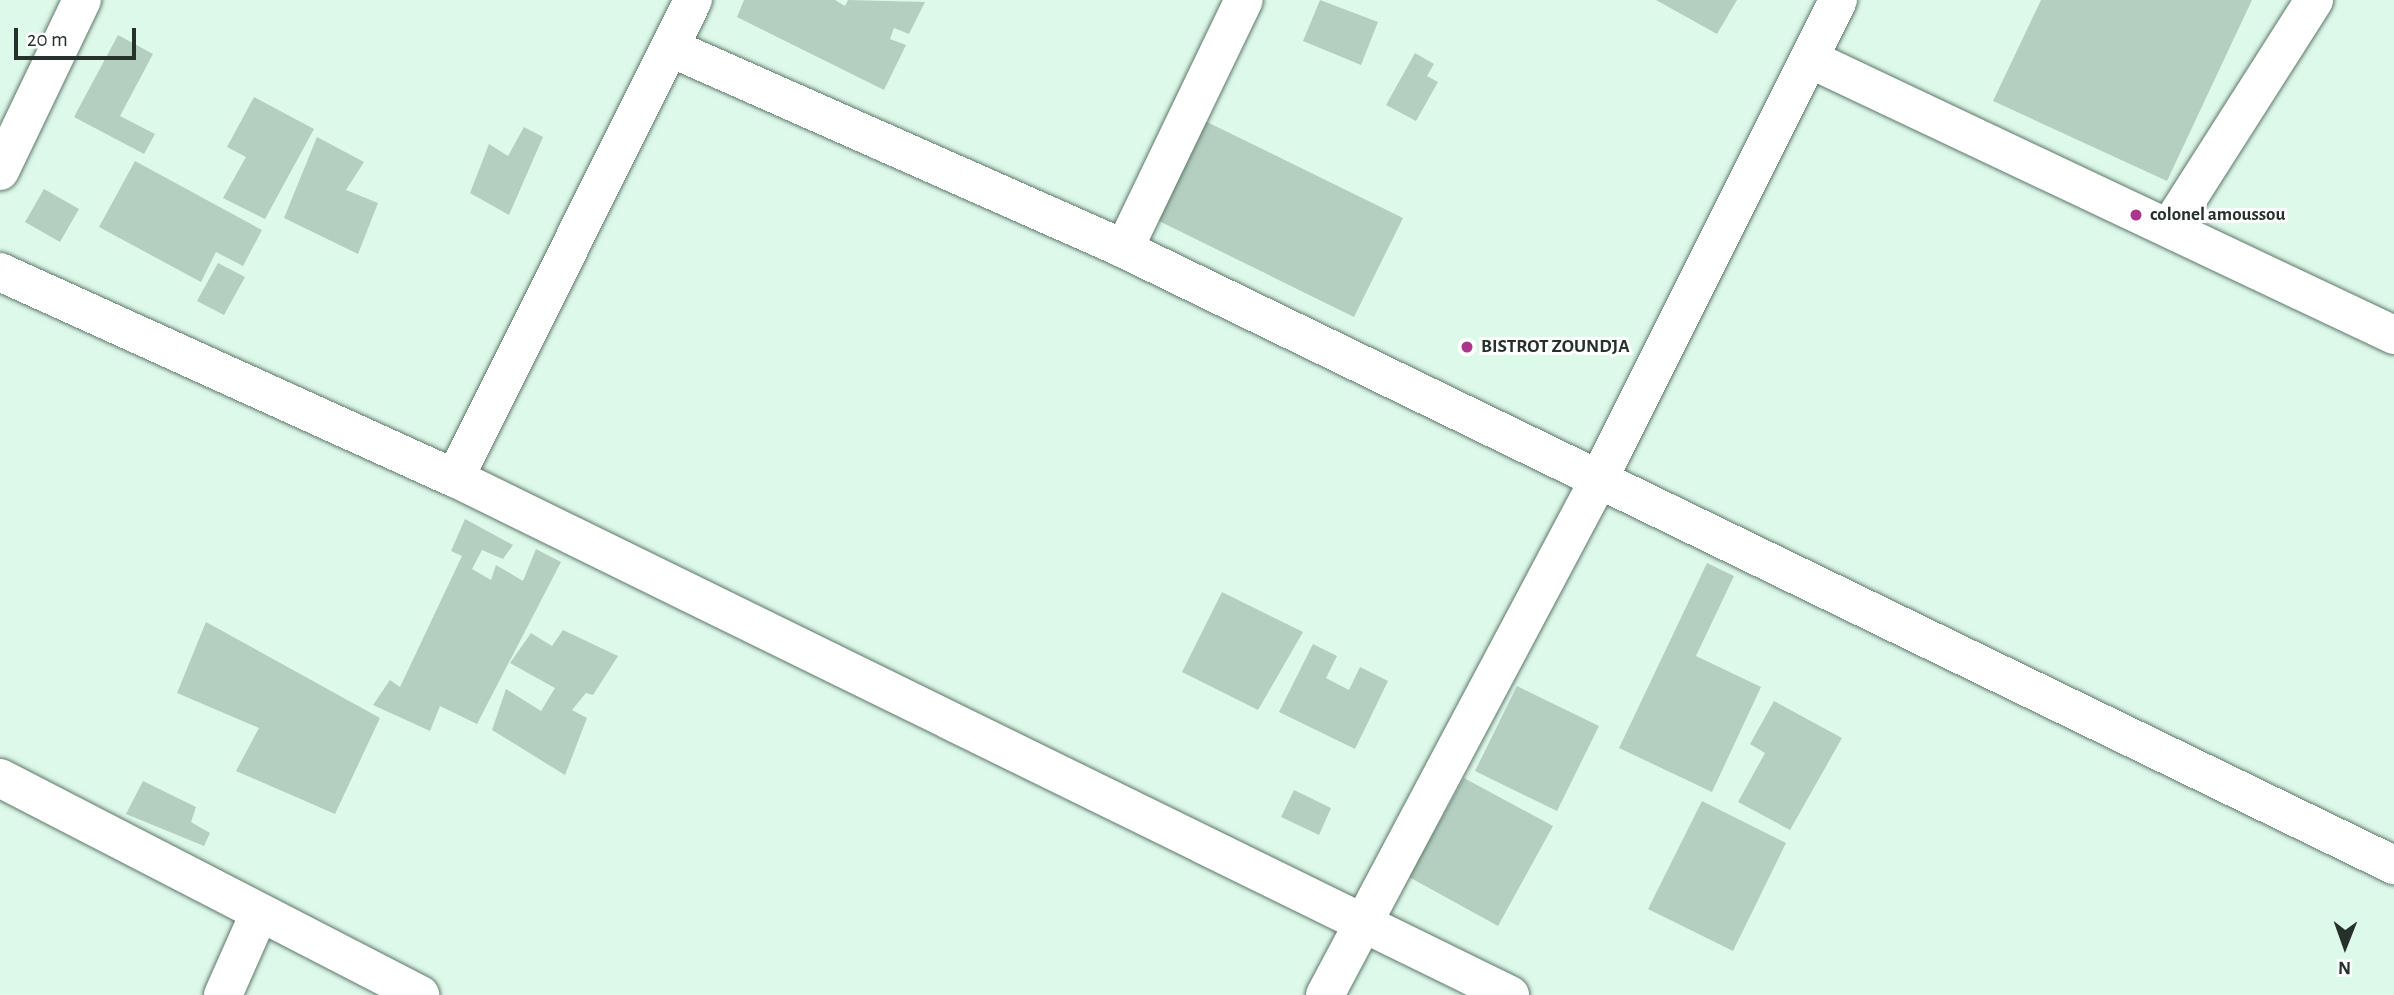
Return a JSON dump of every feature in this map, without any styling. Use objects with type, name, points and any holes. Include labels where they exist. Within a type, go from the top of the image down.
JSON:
[{"type":"street","points":[[0,171],[82,0]]},
{"type":"street","points":[[455,478],[693,0]]},
{"type":"street","points":[[1124,249],[1244,0]]},
{"type":"street","points":[[1325,995],[1597,483],[1812,60],[1838,0]]},
{"type":"street","points":[[2169,228],[2314,0]]},
{"type":"street","points":[[671,48],[1124,249],[1597,483],[2394,865]]},
{"type":"street","points":[[1812,60],[2394,335]]},
{"type":"street","points":[[0,272],[455,478],[1510,995]]},
{"type":"street","points":[[0,778],[258,916],[419,995]]},
{"type":"street","points":[[223,995],[258,916]]},
{"type":"building","points":[[744,0],[835,0],[845,6],[848,0],[925,2],[909,34],[894,28],[890,39],[906,45],[884,90],[737,17]]},
{"type":"building","points":[[1320,0],[1378,22],[1361,65],[1303,41]]},
{"type":"building","points":[[1656,0],[1737,0],[1717,34]]},
{"type":"building","points":[[2041,0],[2252,0],[2167,181],[1993,101]]},
{"type":"building","points":[[118,35],[153,54],[120,116],[155,134],[144,154],[74,117]]},
{"type":"building","points":[[1415,53],[1434,64],[1427,76],[1438,82],[1416,121],[1386,105]]},
{"type":"building","points":[[254,97],[314,129],[265,219],[223,198],[246,157],[227,147]]},
{"type":"building","points":[[1205,121],[1403,218],[1354,317],[1157,220]]},
{"type":"building","points":[[524,127],[543,137],[509,215],[470,193],[489,144],[508,156]]},
{"type":"building","points":[[317,137],[364,162],[346,190],[378,203],[358,254],[284,218]]},
{"type":"building","points":[[135,161],[262,230],[243,266],[216,252],[201,282],[99,227]]},
{"type":"building","points":[[44,189],[79,209],[60,242],[25,222]]},
{"type":"building","points":[[218,263],[245,277],[224,315],[197,301]]},
{"type":"building","points":[[465,519],[513,545],[503,559],[482,550],[472,569],[491,580],[496,565],[523,581],[536,549],[561,562],[477,724],[440,706],[430,731],[373,705],[390,680],[400,687],[462,556],[451,551]]},
{"type":"building","points":[[1707,563],[1734,576],[1696,656],[1761,687],[1712,792],[1619,748]]},
{"type":"building","points":[[1222,592],[1303,632],[1258,710],[1182,672]]},
{"type":"building","points":[[206,622],[380,718],[335,814],[236,771],[259,728],[177,693]]},
{"type":"building","points":[[563,630],[618,656],[593,695],[586,693],[572,710],[587,718],[565,775],[492,730],[506,689],[541,711],[555,688],[510,663],[531,633],[552,646]]},
{"type":"building","points":[[1313,644],[1337,656],[1326,678],[1349,690],[1360,667],[1388,681],[1355,749],[1279,712]]},
{"type":"building","points":[[1517,686],[1599,726],[1557,811],[1475,771]]},
{"type":"building","points":[[1774,701],[1842,738],[1790,830],[1738,802],[1765,753],[1750,744]]},
{"type":"building","points":[[1464,778],[1553,826],[1498,926],[1409,877]]},
{"type":"building","points":[[143,781],[196,807],[191,822],[210,833],[204,846],[126,814]]},
{"type":"building","points":[[1294,790],[1331,808],[1319,835],[1281,817]]},
{"type":"building","points":[[1702,801],[1786,843],[1733,951],[1648,909]]},
{"type":"place","name":"colonel amoussou","points":[[2136,215]]},
{"type":"place","name":"BISTROT ZOUNDJA","points":[[1467,347]]}]
